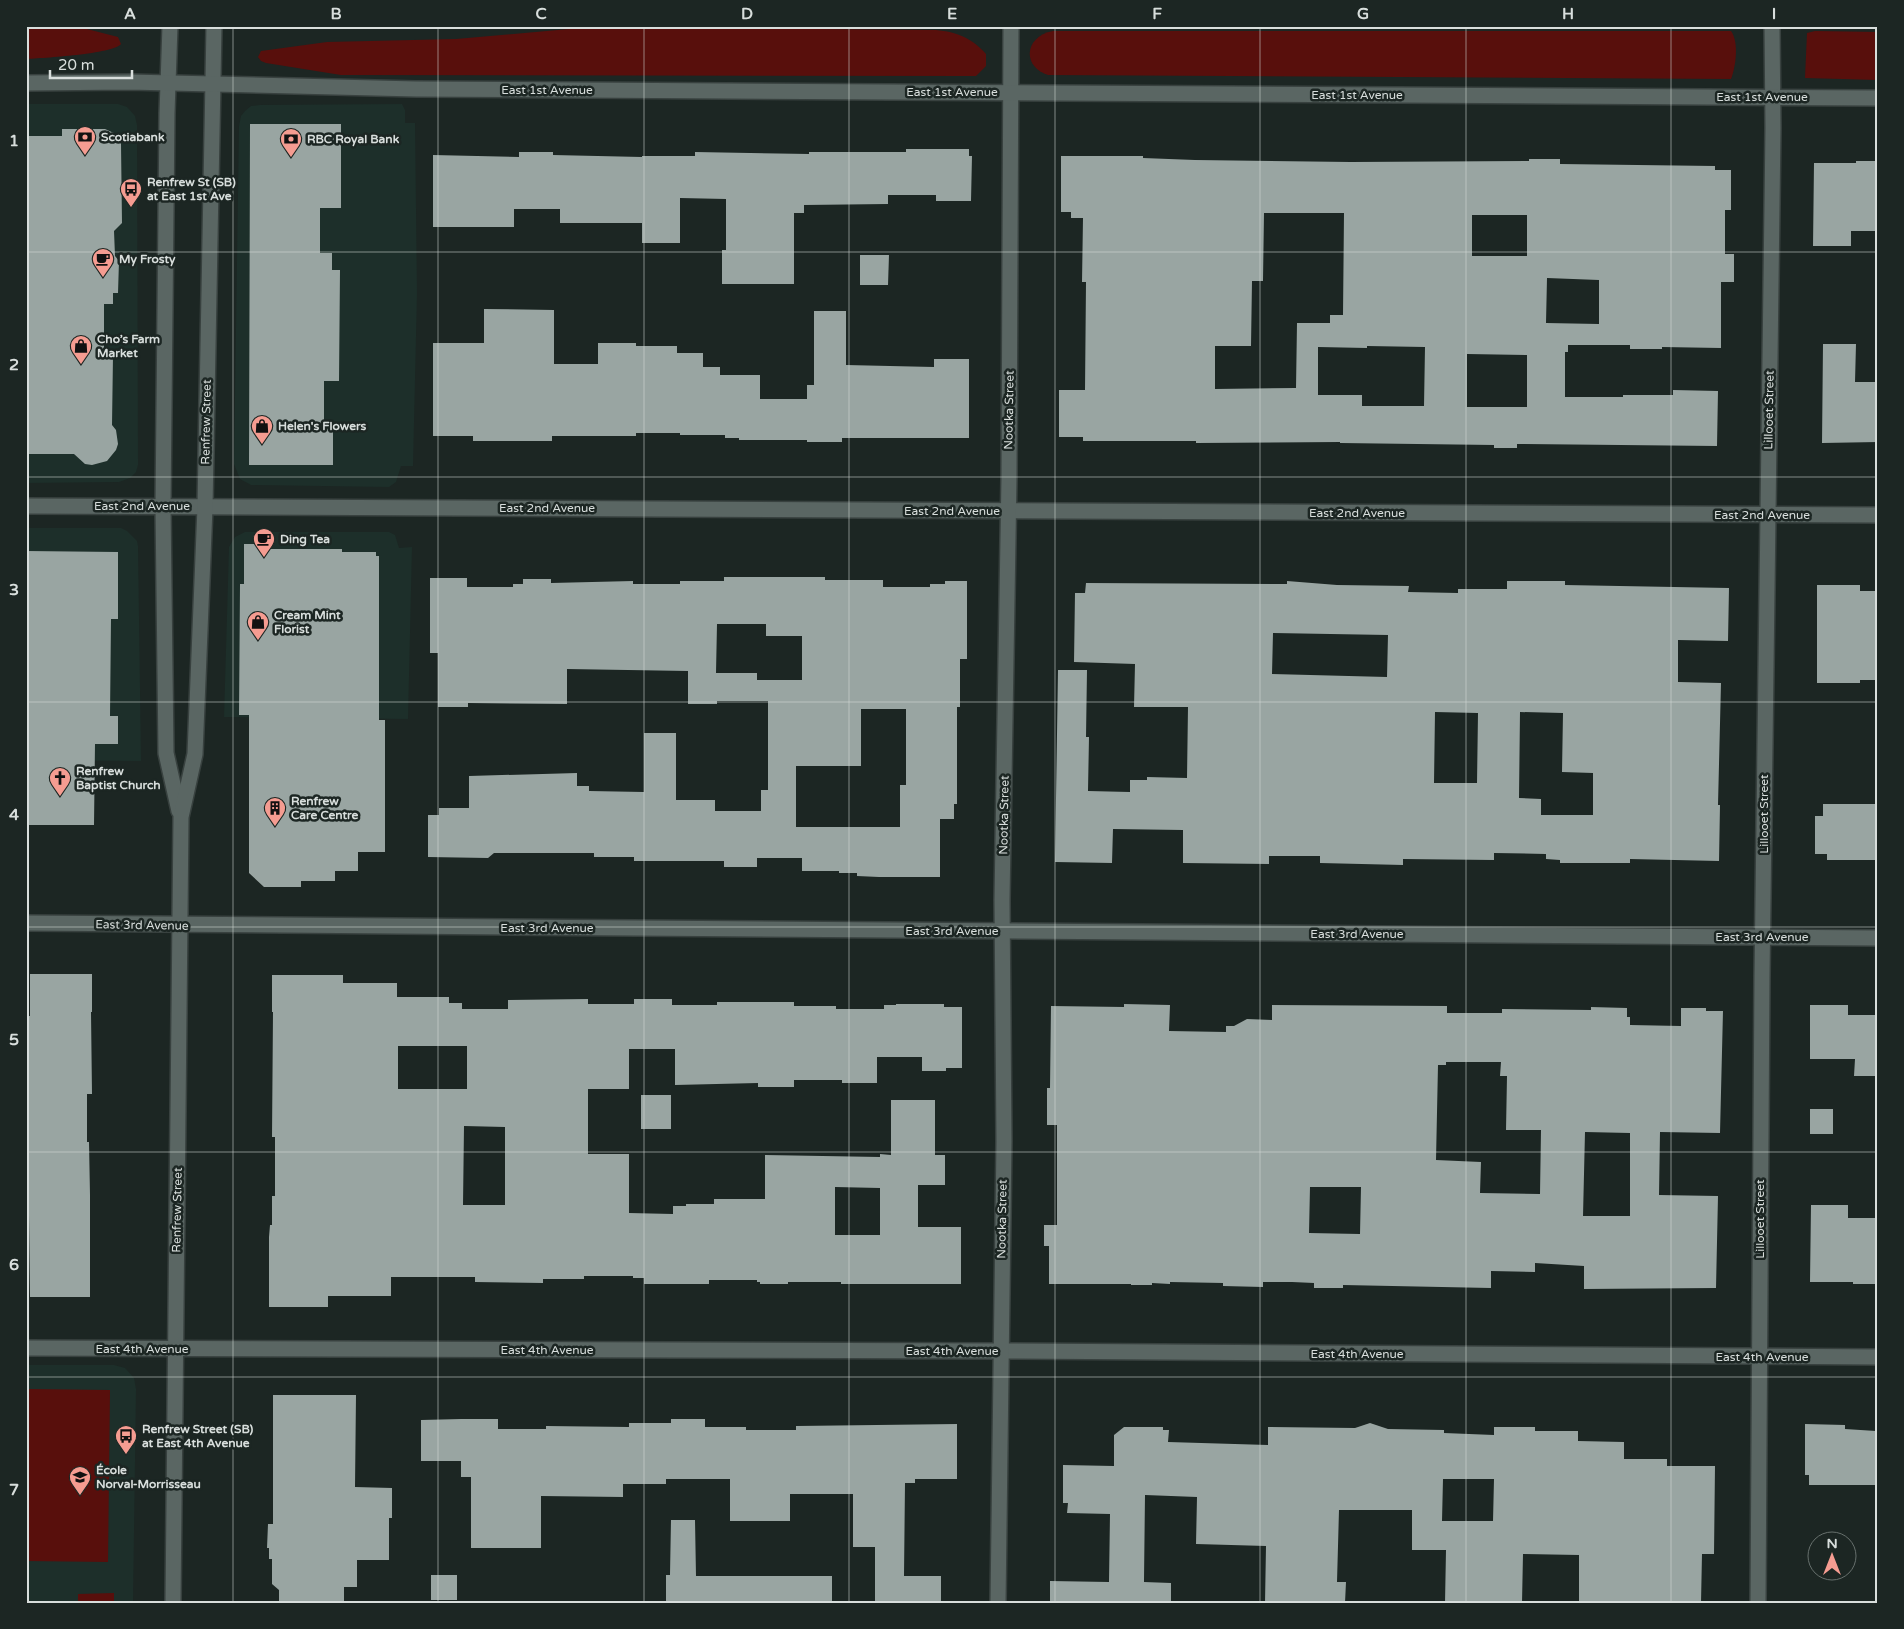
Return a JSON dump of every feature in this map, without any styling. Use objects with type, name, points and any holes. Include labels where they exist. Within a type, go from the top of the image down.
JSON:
[{"type":"street","name":"Renfrew Street","points":[[170,26],[163,507],[166,753],[180,816],[173,1603]]},
{"type":"street","name":"Renfrew Street","points":[[180,816],[195,754],[205,507],[214,26]]},
{"type":"street","name":"Nootka Street","points":[[998,1603],[1004,1141],[1002,932],[1012,26]]},
{"type":"street","name":"Lillooet Street","points":[[1758,1603],[1762,937],[1773,97],[1772,26]]},
{"type":"street","name":"East 1st Avenue","points":[[26,83],[168,83],[369,88],[1878,98]]},
{"type":"street","name":"East 2nd Avenue","points":[[26,506],[1878,516]]},
{"type":"street","name":"East 3rd Avenue","points":[[26,923],[1878,938]]},
{"type":"street","name":"East 4th Avenue","points":[[26,1348],[1001,1351],[1878,1357]]},
{"type":"shaded area","points":[[26,26],[83,28],[118,37],[121,44],[92,53],[26,59]]},
{"type":"shaded area","points":[[591,27],[936,30],[951,32],[970,40],[986,54],[986,66],[976,76],[341,75],[266,63],[258,57],[261,51],[327,42],[456,39]]},
{"type":"shaded area","points":[[1053,31],[1731,31],[1734,36],[1736,54],[1731,79],[1048,75],[1039,71],[1033,65],[1030,51],[1037,39]]},
{"type":"shaded area","points":[[1815,31],[1878,32],[1878,80],[1805,78],[1807,33]]},
{"type":"shaded area","points":[[26,104],[118,104],[127,107],[135,116],[137,125],[138,465],[136,472],[130,478],[119,482],[26,483]]},
{"type":"shaded area","points":[[402,104],[405,110],[405,123],[415,123],[417,293],[413,466],[401,466],[396,482],[389,487],[251,485],[240,479],[234,464],[239,126],[241,116],[251,106],[260,105]]},
{"type":"shaded area","points":[[26,528],[121,528],[137,541],[141,761],[26,760]]},
{"type":"shaded area","points":[[245,532],[389,532],[395,535],[399,548],[412,547],[408,719],[224,717],[229,547],[235,537]]},
{"type":"shaded area","name":"École Norval-Morrisseau","points":[[26,1365],[114,1365],[125,1368],[134,1378],[136,1389],[133,1603],[26,1603]]},
{"type":"shaded area","points":[[26,1389],[110,1390],[108,1562],[26,1561]]},
{"type":"shaded area","points":[[114,1593],[114,1603],[78,1603],[78,1594]]},
{"type":"building","points":[[250,124],[341,124],[341,208],[320,208],[320,253],[332,253],[332,270],[340,270],[339,381],[324,381],[324,424],[333,424],[333,465],[249,465]]},
{"type":"building","points":[[62,129],[105,129],[116,134],[121,144],[122,223],[114,231],[115,256],[119,261],[118,293],[113,293],[113,304],[104,304],[104,356],[113,356],[112,425],[116,430],[118,444],[116,450],[107,461],[92,465],[85,464],[74,454],[26,454],[26,136],[62,136]]},
{"type":"building","points":[[906,149],[969,149],[969,156],[972,156],[971,201],[936,201],[936,195],[888,195],[888,204],[804,205],[804,213],[794,213],[794,284],[722,284],[722,250],[726,250],[726,199],[680,198],[680,243],[642,243],[642,223],[560,223],[560,209],[514,209],[514,227],[433,227],[433,155],[519,157],[519,152],[553,152],[553,155],[642,157],[695,156],[695,152],[809,154],[809,152],[906,152]]},
{"type":"building","points":[[1061,156],[1143,156],[1143,158],[1195,160],[1351,162],[1529,161],[1529,159],[1560,159],[1560,164],[1715,166],[1715,170],[1731,170],[1731,210],[1725,210],[1725,254],[1734,254],[1734,282],[1721,282],[1721,348],[1662,347],[1662,349],[1630,349],[1630,345],[1568,345],[1568,352],[1565,352],[1565,397],[1673,395],[1673,390],[1718,391],[1717,446],[1517,444],[1517,448],[1494,448],[1494,445],[1340,442],[1196,443],[1196,441],[1083,441],[1083,437],[1059,437],[1059,390],[1085,390],[1086,282],[1082,282],[1083,218],[1071,218],[1071,212],[1061,212]],"holes":[[[1264,213],[1344,213],[1343,315],[1330,315],[1330,323],[1297,323],[1296,388],[1215,389],[1215,346],[1251,346],[1252,281],[1263,281]],[[1472,215],[1527,215],[1527,256],[1472,256]],[[1547,278],[1599,280],[1599,324],[1546,323]],[[1318,347],[1425,347],[1424,406],[1362,406],[1362,395],[1318,395]],[[1467,354],[1527,355],[1527,407],[1467,407]]]},
{"type":"building","points":[[1856,161],[1878,161],[1878,231],[1851,231],[1851,246],[1813,246],[1814,163],[1856,163]]},
{"type":"building","points":[[860,255],[889,255],[888,285],[860,285]]},
{"type":"building","points":[[484,309],[554,310],[554,364],[598,364],[598,343],[636,343],[636,346],[677,346],[677,353],[703,353],[703,367],[720,367],[720,375],[760,375],[760,399],[807,399],[807,385],[814,385],[814,311],[846,311],[846,365],[934,367],[934,359],[969,359],[969,438],[842,438],[842,442],[807,442],[807,440],[739,440],[739,438],[725,438],[725,435],[636,433],[636,436],[552,436],[552,441],[473,441],[473,436],[433,436],[433,343],[484,343]]},
{"type":"building","points":[[1823,344],[1856,344],[1855,382],[1877,382],[1878,442],[1822,443]]},
{"type":"building","points":[[244,544],[266,544],[266,549],[342,549],[342,552],[376,552],[376,556],[379,556],[379,720],[385,720],[385,852],[358,852],[358,871],[335,871],[335,881],[301,881],[301,887],[264,887],[249,873],[249,715],[239,715],[240,584],[244,584]]},
{"type":"building","points":[[26,551],[118,552],[118,619],[111,619],[110,716],[118,716],[118,744],[95,744],[94,825],[26,825]]},
{"type":"building","points":[[724,577],[825,577],[825,580],[883,580],[883,587],[930,587],[930,584],[945,584],[945,581],[967,581],[967,659],[960,659],[960,707],[957,707],[957,804],[954,804],[954,819],[940,819],[940,877],[879,877],[857,876],[857,873],[839,873],[839,871],[802,871],[802,858],[757,858],[757,867],[724,867],[724,861],[634,861],[634,857],[594,857],[594,853],[494,853],[488,858],[428,857],[428,815],[439,815],[439,808],[469,808],[469,776],[577,773],[577,786],[589,786],[589,791],[644,792],[644,733],[676,733],[676,800],[715,800],[715,811],[761,811],[761,790],[768,790],[768,701],[717,701],[717,704],[688,704],[688,671],[567,669],[567,704],[468,703],[468,707],[438,707],[438,653],[430,653],[430,578],[467,578],[467,587],[513,587],[513,584],[523,584],[523,579],[551,579],[551,583],[633,581],[633,584],[680,584],[680,581],[724,581]],"holes":[[[717,624],[766,624],[766,636],[802,636],[802,680],[757,680],[757,673],[716,673]],[[861,709],[906,709],[906,785],[900,785],[900,827],[796,827],[796,766],[861,766]]]},
{"type":"building","points":[[1287,581],[1337,585],[1409,586],[1408,592],[1458,593],[1458,589],[1507,589],[1507,581],[1565,581],[1565,585],[1729,588],[1728,641],[1678,640],[1678,682],[1721,683],[1718,805],[1720,805],[1719,861],[1630,859],[1630,863],[1560,863],[1560,860],[1546,859],[1546,854],[1494,853],[1494,860],[1403,859],[1403,865],[1320,863],[1320,856],[1269,856],[1269,864],[1183,863],[1183,830],[1113,829],[1112,863],[1055,862],[1058,670],[1087,670],[1086,737],[1089,737],[1088,791],[1130,792],[1130,780],[1147,780],[1147,777],[1187,778],[1188,707],[1134,707],[1135,664],[1074,662],[1075,593],[1085,593],[1086,583],[1287,584]],"holes":[[[1273,633],[1388,635],[1387,677],[1272,674]],[[1435,712],[1478,713],[1477,783],[1434,783]],[[1520,712],[1563,713],[1562,772],[1593,773],[1593,815],[1541,815],[1541,799],[1519,798]]]},
{"type":"building","points":[[1817,585],[1860,585],[1860,591],[1878,591],[1878,680],[1860,680],[1860,683],[1817,683]]},
{"type":"building","points":[[1823,804],[1878,804],[1878,860],[1827,860],[1827,854],[1815,854],[1815,816],[1823,816]]},
{"type":"building","points":[[30,974],[92,974],[92,1094],[87,1094],[90,1195],[90,1297],[30,1297],[28,1134],[26,1134],[26,1099],[28,1099],[26,1016],[30,1016]]},
{"type":"building","points":[[272,975],[343,975],[343,983],[397,983],[397,997],[449,997],[449,1003],[462,1003],[462,1009],[508,1009],[508,1000],[588,999],[588,1004],[634,1004],[634,999],[672,999],[672,1005],[717,1005],[717,1002],[794,1002],[794,1006],[836,1006],[836,1009],[884,1009],[884,1005],[896,1004],[944,1004],[944,1007],[962,1007],[962,1068],[946,1068],[946,1071],[922,1071],[922,1057],[877,1057],[877,1083],[842,1083],[842,1080],[794,1080],[794,1087],[758,1087],[758,1083],[675,1085],[675,1049],[629,1049],[629,1089],[588,1089],[588,1154],[629,1154],[629,1213],[673,1214],[673,1206],[714,1204],[714,1199],[765,1199],[765,1155],[880,1157],[880,1154],[891,1155],[891,1100],[935,1100],[935,1155],[945,1155],[945,1185],[918,1185],[918,1227],[961,1227],[961,1284],[788,1282],[788,1284],[760,1284],[757,1280],[709,1280],[709,1284],[644,1284],[644,1278],[633,1278],[633,1276],[584,1276],[584,1279],[543,1279],[543,1283],[475,1282],[475,1277],[391,1277],[391,1296],[328,1296],[328,1307],[269,1307],[269,1237],[270,1225],[272,1225],[272,1196],[275,1196],[275,1137],[272,1137]],"holes":[[[398,1046],[467,1046],[467,1089],[398,1089]],[[464,1126],[505,1127],[505,1205],[463,1205]],[[835,1187],[880,1188],[880,1235],[835,1235]]]},
{"type":"building","points":[[1124,1004],[1170,1005],[1169,1031],[1226,1032],[1226,1026],[1234,1026],[1247,1019],[1272,1020],[1272,1005],[1447,1006],[1447,1013],[1502,1013],[1502,1009],[1591,1010],[1591,1007],[1627,1008],[1627,1017],[1630,1017],[1630,1025],[1681,1026],[1681,1008],[1706,1008],[1706,1011],[1723,1011],[1720,1133],[1660,1132],[1659,1195],[1718,1196],[1716,1288],[1584,1289],[1584,1266],[1535,1263],[1535,1272],[1491,1271],[1491,1288],[1343,1285],[1343,1288],[1314,1288],[1314,1283],[1292,1282],[1263,1282],[1263,1287],[1223,1286],[1223,1283],[1170,1282],[1170,1284],[1152,1283],[1152,1285],[1049,1284],[1049,1246],[1044,1246],[1044,1225],[1057,1225],[1057,1125],[1047,1125],[1047,1088],[1050,1088],[1051,1006],[1124,1007]],"holes":[[[1446,1062],[1501,1062],[1500,1076],[1507,1076],[1506,1130],[1541,1130],[1540,1194],[1480,1193],[1481,1162],[1436,1160],[1438,1065],[1446,1065]],[[1585,1132],[1630,1133],[1630,1216],[1583,1216]],[[1310,1187],[1361,1187],[1360,1234],[1309,1233]]]},
{"type":"building","points":[[1810,1005],[1848,1005],[1848,1015],[1878,1015],[1878,1076],[1854,1076],[1855,1059],[1810,1059]]},
{"type":"building","points":[[641,1095],[671,1095],[671,1129],[641,1129]]},
{"type":"building","points":[[1810,1109],[1833,1109],[1833,1134],[1810,1134]]},
{"type":"building","points":[[1811,1205],[1848,1205],[1848,1218],[1878,1218],[1878,1284],[1810,1282]]},
{"type":"building","points":[[273,1395],[356,1395],[355,1487],[392,1488],[392,1518],[389,1518],[389,1560],[357,1560],[357,1587],[344,1587],[344,1601],[279,1601],[279,1590],[272,1584],[272,1559],[269,1559],[269,1548],[267,1548],[268,1524],[273,1524]]},
{"type":"building","points":[[498,1419],[498,1429],[546,1429],[546,1426],[629,1427],[629,1423],[671,1423],[671,1419],[705,1419],[705,1427],[746,1427],[746,1430],[796,1430],[796,1426],[957,1424],[957,1479],[915,1479],[915,1483],[905,1483],[904,1576],[941,1576],[941,1603],[875,1603],[875,1547],[853,1547],[853,1494],[790,1494],[790,1521],[730,1521],[730,1479],[666,1479],[666,1484],[623,1484],[623,1497],[541,1496],[541,1548],[471,1548],[471,1477],[461,1477],[461,1461],[421,1461],[421,1420]]},
{"type":"building","points":[[1370,1423],[1388,1429],[1444,1430],[1444,1433],[1494,1435],[1494,1427],[1535,1427],[1535,1431],[1578,1431],[1578,1441],[1624,1442],[1624,1459],[1667,1459],[1667,1466],[1715,1466],[1714,1554],[1702,1554],[1701,1603],[1579,1603],[1579,1555],[1523,1554],[1522,1603],[1445,1603],[1446,1550],[1412,1550],[1412,1510],[1339,1510],[1337,1582],[1346,1582],[1345,1603],[1265,1603],[1266,1546],[1196,1544],[1197,1497],[1145,1495],[1144,1582],[1171,1583],[1171,1603],[1050,1603],[1050,1581],[1109,1582],[1110,1514],[1067,1513],[1068,1503],[1063,1503],[1063,1465],[1114,1466],[1114,1435],[1124,1427],[1163,1427],[1163,1430],[1169,1430],[1168,1442],[1268,1445],[1268,1427],[1355,1428]],"holes":[[[1443,1479],[1494,1479],[1493,1521],[1442,1521]]]},
{"type":"building","points":[[1805,1424],[1845,1425],[1845,1429],[1876,1431],[1878,1478],[1876,1478],[1876,1485],[1809,1485],[1809,1475],[1805,1475]]},
{"type":"building","points":[[671,1520],[695,1520],[696,1576],[832,1576],[832,1603],[666,1603],[666,1575],[670,1575]]},
{"type":"building","points":[[431,1575],[457,1575],[457,1600],[431,1600]]},
{"type":"place","name":"Scotiabank","points":[[85,156]]},
{"type":"place","name":"RBC Royal Bank","points":[[291,158]]},
{"type":"place","name":"Renfrew St (SB) at East 1st Ave","points":[[131,208]]},
{"type":"place","name":"My Frosty","points":[[103,278]]},
{"type":"place","name":"Cho’s Farm Market","points":[[81,365]]},
{"type":"place","name":"Helen's Flowers","points":[[262,445]]},
{"type":"place","name":"Ding Tea","points":[[264,558]]},
{"type":"place","name":"Cream Mint Florist","points":[[258,641]]},
{"type":"place","name":"Renfrew Baptist Church","points":[[60,797]]},
{"type":"place","name":"Renfrew Care Centre","points":[[275,827]]},
{"type":"place","name":"Renfrew Street (SB) at East 4th Avenue","points":[[126,1455]]},
{"type":"place","name":"École Norval-Morrisseau","points":[[80,1496]]}]
